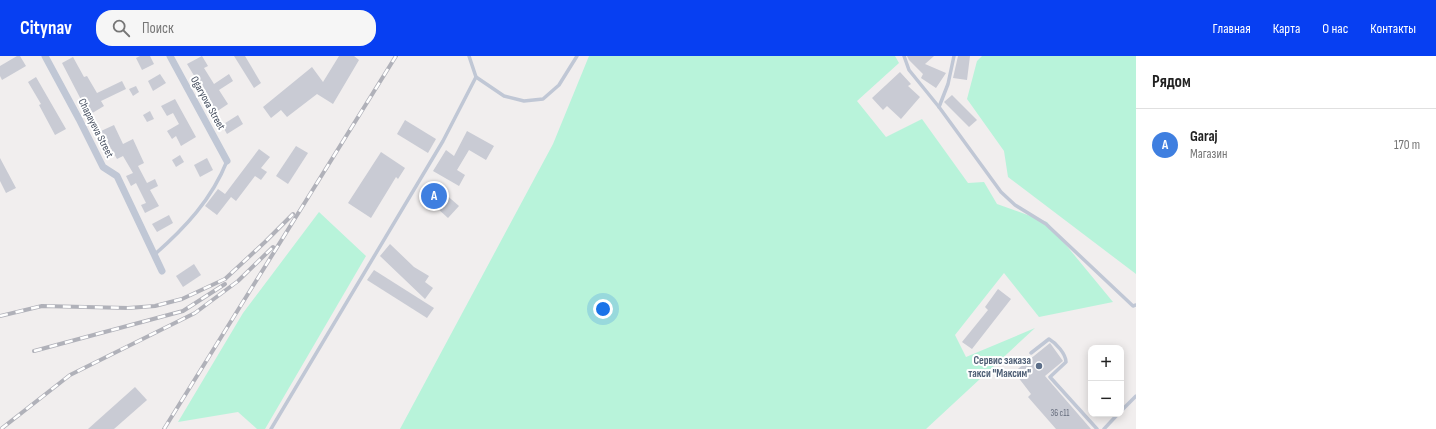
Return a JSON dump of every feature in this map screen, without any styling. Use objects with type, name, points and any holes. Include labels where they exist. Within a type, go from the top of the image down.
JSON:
[{"type":"street","name":"Chapayeva Street","points":[[45,56],[80,119],[103,167],[117,176],[162,271]]},
{"type":"street","name":"Ogaryova Street","points":[[170,56],[227,161]]},
{"type":"lane","points":[[469,56],[476,77],[504,96],[524,101],[543,99],[559,84],[577,56]]},
{"type":"lane","points":[[904,56],[909,70],[939,107],[1001,192],[1015,206],[1046,224],[1132,306],[1136,305]]},
{"type":"lane","points":[[939,107],[948,84],[954,56]]},
{"type":"lane","points":[[271,429],[443,142],[476,77]]},
{"type":"lane","points":[[154,255],[198,213],[221,176],[227,161]]},
{"type":"lane","points":[[1031,353],[1049,340],[1056,345],[1066,358],[1066,362],[1050,377],[1097,429]]},
{"type":"lane","points":[[1124,408],[1136,396]]},
{"type":"lane","points":[[1104,429],[1115,417]]},
{"type":"green space","points":[[589,56],[895,56],[899,63],[857,101],[886,137],[922,119],[968,183],[984,182],[997,204],[1047,222],[1113,302],[1039,317],[1004,273],[955,335],[966,357],[1035,328],[926,429],[400,429],[553,144]]},
{"type":"green space","points":[[982,56],[1136,56],[1136,274],[1008,177],[1004,151],[967,99],[977,61]]},
{"type":"green space","points":[[319,212],[366,256],[265,429],[257,429],[238,412],[178,422],[243,313]]},
{"type":"building","points":[[17,56],[20,56],[26,66],[2,80],[0,76],[0,66]]},
{"type":"building","points":[[140,56],[150,56],[154,64],[142,70],[136,58]]},
{"type":"building","points":[[202,56],[208,66],[204,68],[214,84],[229,74],[233,81],[219,90],[228,104],[216,112],[187,64]]},
{"type":"building","points":[[234,56],[245,56],[261,83],[254,88]]},
{"type":"building","points":[[339,56],[354,56],[359,60],[333,104],[317,94],[287,117],[281,110],[271,118],[263,107],[312,67],[323,82]]},
{"type":"building","points":[[907,56],[934,56],[925,64],[946,73],[936,88],[921,78],[923,74]]},
{"type":"building","points":[[958,56],[970,56],[967,80],[953,78]]},
{"type":"building","points":[[73,57],[84,77],[87,76],[97,93],[122,81],[126,89],[101,101],[104,106],[89,115],[62,63]]},
{"type":"building","points":[[900,72],[911,84],[908,86],[920,97],[901,119],[887,106],[883,110],[872,98]]},
{"type":"building","points":[[160,74],[166,83],[153,91],[148,81]]},
{"type":"building","points":[[36,77],[66,129],[55,135],[39,105],[41,104],[28,82]]},
{"type":"building","points":[[136,86],[139,92],[133,96],[129,89]]},
{"type":"building","points":[[952,95],[977,120],[969,127],[944,102]]},
{"type":"building","points":[[175,99],[196,137],[181,146],[176,136],[172,139],[167,131],[179,124],[173,113],[167,116],[161,106]]},
{"type":"building","points":[[150,111],[154,119],[147,122],[143,115]]},
{"type":"building","points":[[238,115],[243,124],[227,134],[222,125]]},
{"type":"building","points":[[405,120],[436,139],[428,153],[397,134]]},
{"type":"building","points":[[114,125],[123,144],[133,139],[144,163],[138,166],[147,183],[155,179],[158,186],[150,190],[159,206],[145,213],[141,205],[146,203],[136,183],[131,186],[126,176],[133,173],[123,156],[117,159],[101,131]]},
{"type":"building","points":[[467,131],[494,146],[486,160],[469,150],[457,170],[465,175],[459,186],[433,171],[446,150],[454,156]]},
{"type":"building","points":[[296,146],[308,153],[288,184],[276,176]]},
{"type":"building","points":[[259,149],[270,157],[261,168],[267,172],[261,180],[255,176],[236,201],[231,197],[217,215],[205,206],[218,189],[225,194]]},
{"type":"building","points":[[381,152],[405,168],[398,179],[396,177],[371,218],[348,203]]},
{"type":"building","points":[[180,155],[184,162],[176,167],[172,160]]},
{"type":"building","points":[[0,158],[16,188],[6,193],[0,181]]},
{"type":"building","points":[[207,158],[213,170],[200,177],[194,165]]},
{"type":"building","points":[[436,186],[459,206],[448,218],[426,198]]},
{"type":"building","points":[[169,215],[173,223],[157,232],[152,224]]},
{"type":"building","points":[[390,244],[414,267],[429,276],[425,282],[433,288],[425,299],[380,256]]},
{"type":"building","points":[[194,264],[201,275],[183,287],[176,276]]},
{"type":"building","points":[[374,270],[434,308],[427,318],[367,280]]},
{"type":"building","points":[[998,289],[1011,299],[972,349],[962,342],[988,310],[985,307]]},
{"type":"building","points":[[1050,343],[1063,361],[1045,376],[1091,429],[1056,429],[1028,397],[1031,394],[1014,372]]},
{"type":"building","points":[[135,387],[147,400],[114,429],[88,429]]},
{"type":"railway","points":[[164,429],[396,56]]},
{"type":"railway","points":[[0,316],[42,306],[128,308],[155,306],[182,299],[225,279],[293,214]]},
{"type":"railway","points":[[1,429],[70,375],[195,313],[238,281],[273,247]]},
{"type":"railway","points":[[34,351],[183,311],[225,284]]},
{"type":"place","name":"Garaj","points":[[434,196]]},
{"type":"place","name":"Сервис заказа такси \"Максим\"","points":[[1039,366]]}]
